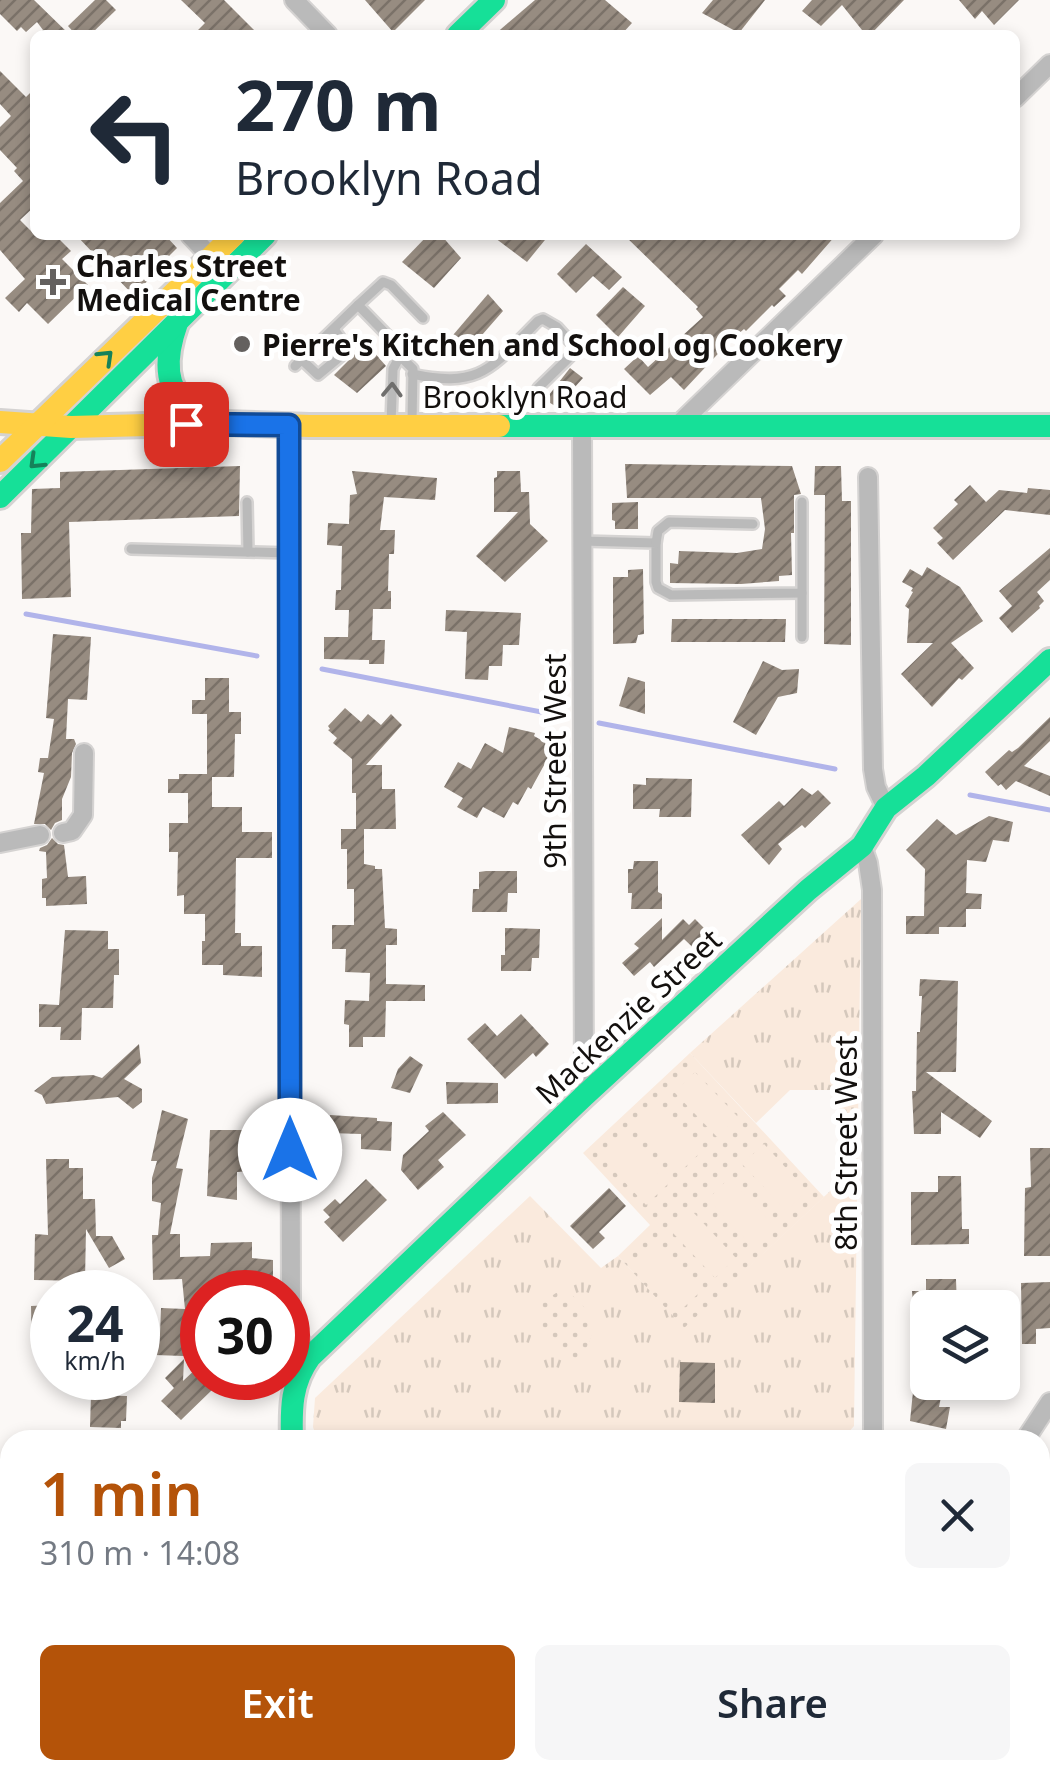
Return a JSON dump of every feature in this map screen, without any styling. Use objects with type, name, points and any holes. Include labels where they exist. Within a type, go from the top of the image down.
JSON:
[{"type":"main road","points":[[463,30],[494,0]]},
{"type":"main road","points":[[0,460],[229,240]]},
{"type":"main road","points":[[0,497],[260,240]]},
{"type":"main road","points":[[177,323],[168,355],[170,380],[176,394],[189,407],[224,423]]},
{"type":"main road","name":"Brooklyn Road","points":[[0,422],[71,428],[224,423],[1050,426]]},
{"type":"main road","name":"Mackenzie Street","points":[[310,1357],[584,1096],[808,890],[862,846],[886,808],[926,776],[1050,660]]},
{"type":"main road","name":"Mackenzie Street","points":[[292,1430],[293,1400]]},
{"type":"street","points":[[294,0],[323,30]]},
{"type":"street","points":[[1020,93],[1050,64]]},
{"type":"street","points":[[195,240],[211,257]]},
{"type":"street","points":[[677,426],[869,240]]},
{"type":"street","points":[[289,425],[291,1270]]},
{"type":"street","name":"9th Street West","points":[[582,426],[584,1096]]},
{"type":"street","points":[[868,477],[873,769],[886,808]]},
{"type":"street","points":[[62,833],[72,831],[83,814],[84,752]]},
{"type":"street","points":[[0,842],[40,836]]},
{"type":"street","name":"8th Street West","points":[[862,846],[872,890],[873,1430]]},
{"type":"street","points":[[1032,1430],[1050,1402]]},
{"type":"lane","points":[[334,329],[346,346],[341,356],[318,374],[299,363],[358,305],[384,282],[424,318]]},
{"type":"lane","points":[[358,305],[400,350],[393,369],[402,426]]},
{"type":"lane","points":[[412,374],[439,380],[478,374],[543,319],[557,327],[576,351],[538,388]]},
{"type":"lane","points":[[400,356],[412,369],[402,426]]},
{"type":"lane","points":[[247,502],[248,552]]},
{"type":"lane","points":[[802,502],[802,637]]},
{"type":"lane","points":[[753,524],[669,522],[658,531],[656,543],[658,588],[670,595],[802,593]]},
{"type":"lane","points":[[582,542],[656,543]]},
{"type":"lane","points":[[131,548],[289,552]]},
{"type":"green space","points":[[861,899],[854,1426],[851,1430],[314,1430],[315,1398],[530,1196],[601,1268],[618,1256],[684,1327],[842,1180],[838,1090],[790,1090],[756,1123],[690,1053]]},
{"type":"green space","points":[[690,1053],[824,1197],[684,1328],[618,1256],[650,1225],[583,1153]]},
{"type":"green space","points":[[695,1072],[738,1117],[717,1137],[674,1092]]},
{"type":"green space","points":[[659,1105],[702,1151],[681,1171],[638,1125]]},
{"type":"green space","points":[[624,1138],[668,1184],[646,1205],[603,1159]]},
{"type":"green space","points":[[764,1144],[807,1191],[786,1211],[742,1164]]},
{"type":"green space","points":[[729,1178],[772,1224],[751,1245],[708,1199]]},
{"type":"green space","points":[[693,1212],[736,1258],[715,1278],[672,1232]]},
{"type":"green space","points":[[658,1245],[701,1291],[680,1311],[637,1265]]},
{"type":"green space","points":[[562,1289],[582,1305],[592,1328],[588,1345],[571,1365],[554,1350],[538,1318],[541,1303]]},
{"type":"building","points":[[0,0],[34,0],[65,30],[43,30],[37,22],[26,32],[21,27],[17,31],[0,14]]},
{"type":"building","points":[[95,0],[106,0],[116,10],[95,30],[72,30],[68,26]]},
{"type":"building","points":[[181,0],[224,0],[254,30],[198,30],[205,23]]},
{"type":"building","points":[[365,0],[425,0],[395,30]]},
{"type":"building","points":[[535,0],[605,0],[632,23],[626,30],[500,30]]},
{"type":"building","points":[[713,0],[765,0],[741,30],[733,30],[702,13]]},
{"type":"building","points":[[812,0],[904,0],[875,30],[862,30],[842,5],[821,26],[802,11]]},
{"type":"building","points":[[959,0],[1019,0],[994,25],[982,11],[975,19]]},
{"type":"building","points":[[0,71],[26,97],[30,93],[30,211],[20,220],[30,230],[30,240],[60,240],[71,251],[62,259],[88,285],[48,324],[27,303],[19,312],[5,298],[25,279],[0,250],[0,203],[23,181],[0,150],[0,127],[11,116],[0,104]]},
{"type":"building","points":[[81,240],[170,240],[177,248],[133,295]]},
{"type":"building","points":[[423,240],[445,240],[461,258],[434,288],[402,262]]},
{"type":"building","points":[[498,240],[545,240],[527,262]]},
{"type":"building","points":[[629,240],[832,240],[802,274],[798,270],[779,289],[786,296],[729,342],[684,390],[671,377],[650,395],[624,369],[638,356],[648,367],[703,317],[698,307]]},
{"type":"building","points":[[586,244],[622,277],[609,290],[593,276],[576,293],[557,274]]},
{"type":"building","points":[[623,287],[645,306],[618,337],[596,315]]},
{"type":"building","points":[[488,294],[503,311],[461,359],[442,348]]},
{"type":"building","points":[[366,343],[386,366],[357,393],[334,375]]},
{"type":"building","points":[[570,368],[583,378],[557,407],[545,400]]},
{"type":"building","points":[[625,464],[792,466],[801,494],[794,495],[792,575],[779,576],[779,581],[741,584],[670,583],[670,563],[678,564],[679,551],[737,553],[762,549],[765,529],[761,498],[627,498]]},
{"type":"building","points":[[240,466],[239,516],[69,522],[71,597],[22,599],[21,533],[31,533],[32,489],[60,488],[60,472]]},
{"type":"building","points":[[815,466],[841,466],[842,501],[851,501],[851,645],[824,644],[825,495],[814,495]]},
{"type":"building","points":[[352,471],[437,478],[435,500],[384,497],[380,530],[395,530],[394,554],[389,554],[391,609],[373,609],[372,640],[385,640],[384,664],[324,659],[324,637],[348,637],[349,610],[335,610],[336,590],[341,590],[342,546],[327,545],[328,523],[349,524],[350,495],[357,494]]},
{"type":"building","points":[[497,471],[520,471],[521,492],[529,492],[530,524],[548,541],[505,582],[476,556],[518,512],[494,512]]},
{"type":"building","points":[[970,485],[986,502],[999,490],[1050,490],[1050,515],[1005,510],[953,560],[937,543],[943,538],[933,528],[958,504],[954,500]]},
{"type":"building","points":[[638,502],[638,529],[615,529],[612,503]]},
{"type":"building","points":[[1050,548],[1050,580],[1037,592],[1044,601],[1012,633],[999,618],[1012,606],[999,591]]},
{"type":"building","points":[[927,567],[960,587],[983,621],[951,643],[974,668],[932,707],[901,674],[933,643],[907,643],[909,609],[905,606],[913,588],[902,582],[910,569],[922,576]]},
{"type":"building","points":[[643,569],[644,634],[638,635],[636,643],[613,644],[613,577],[628,577],[628,570]]},
{"type":"building","points":[[446,610],[521,613],[519,645],[503,645],[502,666],[489,666],[488,680],[465,679],[467,632],[445,631]]},
{"type":"building","points":[[672,619],[786,619],[785,642],[671,642]]},
{"type":"building","points":[[53,634],[91,637],[87,700],[68,699],[66,739],[74,739],[76,744],[71,777],[62,799],[62,820],[51,830],[45,824],[34,824],[44,773],[38,772],[40,758],[48,758],[54,719],[46,718]]},
{"type":"building","points":[[763,661],[782,670],[799,669],[797,693],[778,697],[756,735],[733,722]]},
{"type":"building","points":[[628,677],[645,682],[645,714],[619,706]]},
{"type":"building","points":[[205,678],[229,678],[229,712],[241,712],[241,734],[235,734],[234,777],[212,777],[212,807],[242,807],[242,832],[272,832],[272,858],[236,858],[235,933],[241,933],[241,946],[262,946],[262,977],[223,975],[223,965],[202,965],[205,914],[184,914],[184,895],[177,896],[178,852],[169,852],[169,823],[188,823],[188,793],[168,793],[168,779],[179,779],[179,774],[207,774],[207,714],[192,714],[192,700],[205,700]]},
{"type":"building","points":[[345,708],[361,722],[368,714],[381,725],[391,714],[402,725],[366,765],[382,765],[382,789],[395,789],[396,829],[364,829],[364,864],[382,869],[385,928],[397,929],[397,945],[386,945],[386,984],[425,985],[425,1001],[386,1001],[385,1037],[363,1037],[363,1047],[349,1047],[349,1025],[344,1024],[345,1000],[369,1001],[370,973],[345,972],[346,949],[332,949],[332,925],[354,925],[354,889],[347,889],[347,849],[341,849],[341,829],[356,829],[352,759],[333,743],[337,738],[328,730]]},
{"type":"building","points":[[1050,717],[1050,741],[1024,766],[1050,776],[1050,796],[1016,781],[1006,790],[1001,784],[998,786],[985,772]]},
{"type":"building","points":[[509,727],[535,733],[534,736],[554,747],[531,789],[528,787],[518,805],[513,802],[504,818],[483,807],[477,818],[457,807],[463,798],[444,787],[458,762],[471,769],[485,743],[503,753]]},
{"type":"building","points":[[646,778],[692,779],[691,817],[659,817],[660,809],[633,809],[633,784],[646,785]]},
{"type":"building","points":[[802,788],[812,795],[818,790],[831,803],[805,828],[802,825],[778,844],[782,849],[769,865],[741,835],[779,801],[784,806]]},
{"type":"building","points":[[989,816],[1013,822],[1009,842],[993,840],[986,862],[967,860],[966,893],[982,894],[981,909],[966,909],[966,927],[939,927],[939,934],[906,934],[906,916],[924,916],[925,869],[906,850],[937,819],[956,835]]},
{"type":"building","points":[[52,838],[64,845],[68,877],[86,876],[87,904],[46,906],[42,879],[47,878],[46,852],[39,851]]},
{"type":"building","points":[[634,861],[658,861],[662,909],[631,909],[628,869],[633,869]]},
{"type":"building","points":[[517,871],[517,893],[508,893],[507,912],[472,912],[473,889],[479,889],[479,872]]},
{"type":"building","points":[[662,918],[662,940],[683,919],[689,925],[695,919],[706,930],[700,936],[714,950],[705,959],[684,939],[654,967],[650,962],[634,976],[622,963],[639,948],[634,944]]},
{"type":"building","points":[[505,928],[540,929],[539,958],[532,958],[531,971],[501,971]]},
{"type":"building","points":[[65,930],[108,931],[108,949],[119,949],[113,1008],[82,1008],[81,1040],[60,1040],[61,1027],[39,1027],[39,1004],[59,1005]]},
{"type":"building","points":[[920,979],[958,981],[956,1072],[926,1072],[992,1121],[980,1138],[941,1112],[941,1134],[914,1134],[912,1091],[916,1091]]},
{"type":"building","points":[[521,1014],[549,1044],[505,1079],[467,1039],[485,1023],[497,1036]]},
{"type":"building","points":[[139,1044],[141,1063],[124,1079],[142,1089],[142,1102],[133,1109],[118,1097],[46,1104],[42,1095],[34,1091],[52,1077],[102,1078]]},
{"type":"building","points":[[410,1056],[423,1065],[410,1093],[391,1088],[398,1069]]},
{"type":"building","points":[[446,1082],[498,1083],[498,1103],[447,1104]]},
{"type":"building","points":[[162,1110],[188,1119],[176,1168],[183,1169],[170,1234],[180,1234],[180,1257],[210,1256],[211,1243],[252,1242],[252,1258],[273,1260],[273,1270],[180,1270],[180,1279],[160,1280],[160,1270],[153,1270],[152,1235],[158,1235],[161,1203],[152,1201],[157,1161],[151,1161]]},
{"type":"building","points":[[443,1112],[466,1135],[438,1160],[444,1167],[418,1190],[401,1170],[403,1155],[429,1131],[425,1126]]},
{"type":"building","points":[[330,1115],[392,1122],[391,1151],[361,1149],[361,1134],[329,1133]]},
{"type":"building","points":[[210,1130],[242,1130],[256,1153],[254,1171],[237,1172],[237,1200],[207,1196]]},
{"type":"building","points":[[1030,1148],[1050,1148],[1050,1256],[1024,1256],[1025,1188],[1031,1187]]},
{"type":"building","points":[[46,1159],[69,1159],[69,1168],[83,1168],[83,1199],[95,1199],[96,1236],[112,1236],[125,1259],[109,1268],[86,1229],[85,1270],[34,1270],[35,1234],[48,1235]]},
{"type":"building","points":[[938,1176],[961,1176],[962,1229],[969,1229],[969,1244],[911,1245],[911,1192],[938,1192]]},
{"type":"building","points":[[366,1179],[387,1200],[343,1242],[324,1222],[330,1217],[323,1210],[335,1199],[340,1204]]},
{"type":"building","points":[[609,1188],[626,1206],[599,1232],[605,1238],[593,1249],[570,1226]]},
{"type":"building","points":[[926,1279],[956,1279],[956,1290],[926,1290]]},
{"type":"building","points":[[1050,1282],[1050,1328],[1036,1329],[1036,1344],[1022,1344],[1021,1283]]},
{"type":"building","points":[[161,1308],[180,1309],[180,1356],[160,1355]]},
{"type":"building","points":[[680,1362],[715,1363],[715,1403],[679,1402]]},
{"type":"building","points":[[180,1363],[180,1400],[202,1400],[181,1420],[161,1401],[174,1388],[165,1378]]},
{"type":"building","points":[[91,1400],[127,1400],[126,1421],[121,1421],[121,1428],[90,1427]]},
{"type":"building","points":[[912,1400],[940,1400],[939,1407],[950,1407],[946,1429],[910,1421]]},
{"type":"waterway","points":[[26,614],[257,656]]},
{"type":"waterway","points":[[322,669],[562,716]]},
{"type":"waterway","points":[[599,723],[835,769]]},
{"type":"waterway","points":[[970,795],[1050,810]]},
{"type":"traffic: fast","points":[[463,30],[494,0]]},
{"type":"traffic: fast","points":[[0,497],[260,240]]},
{"type":"traffic: fast","points":[[177,323],[169,357],[174,389],[193,409],[220,421]]},
{"type":"traffic: fast","points":[[499,426],[1050,426]]},
{"type":"traffic: fast","points":[[292,1430],[296,1387],[310,1357],[584,1096],[808,890],[862,846],[886,808],[926,776],[1050,660]]},
{"type":"traffic: slow","points":[[0,461],[229,240]]},
{"type":"traffic: slow","points":[[0,422],[71,427],[224,423],[499,426]]},
{"type":"place","name":"Charles Street Medical Centre","points":[[53,282]]},
{"type":"place","name":"Pierre's Kitchen and School og Cookery","points":[[242,344]]},
{"type":"route","points":[[186,424],[289,425],[290,1150]]}]
